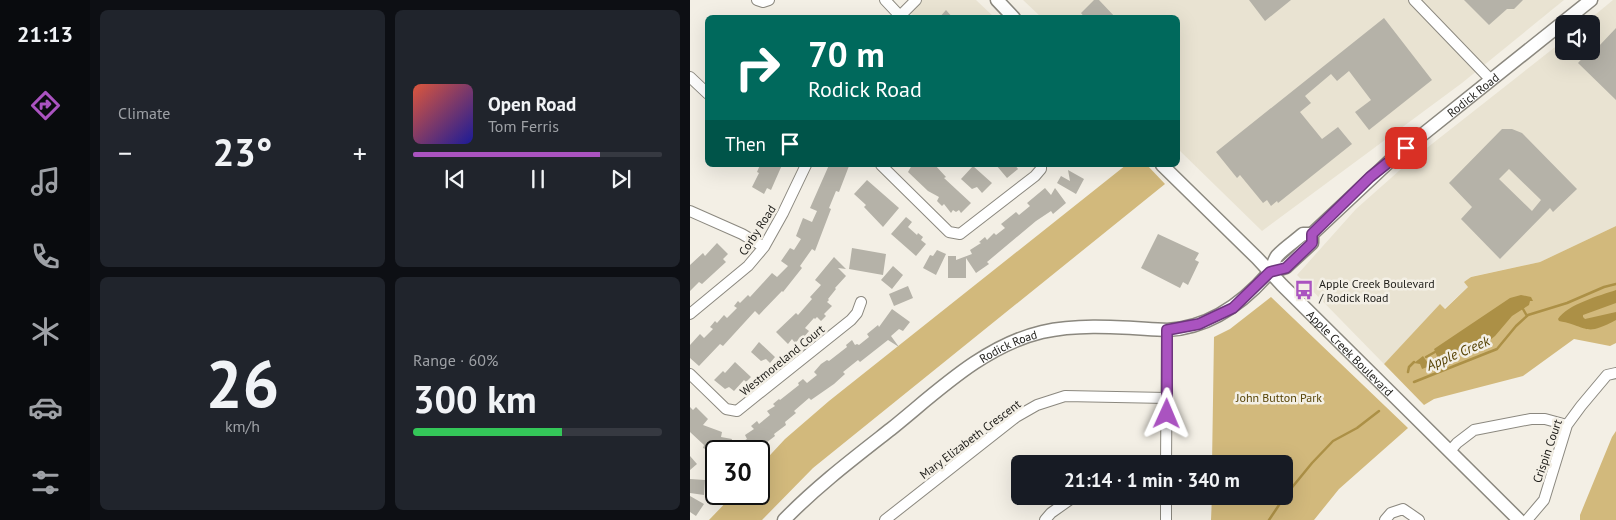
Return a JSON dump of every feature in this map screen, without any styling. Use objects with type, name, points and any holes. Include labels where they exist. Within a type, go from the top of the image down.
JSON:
[{"type":"main road","points":[[997,0],[1011,15]]},
{"type":"main road","name":"Rodick Road","points":[[784,520],[825,480],[942,388],[979,360],[1011,343],[1062,328],[1102,327],[1167,330],[1199,324],[1233,308],[1270,272],[1286,268],[1312,243],[1312,234],[1381,168],[1591,0]]},
{"type":"main road","name":"Apple Creek Boulevard","points":[[1164,167],[1519,520]]},
{"type":"street","points":[[757,0],[763,2],[769,0]]},
{"type":"street","points":[[885,0],[898,15]]},
{"type":"street","points":[[900,15],[916,0]]},
{"type":"street","points":[[1414,0],[1491,80]]},
{"type":"street","points":[[690,77],[705,91]]},
{"type":"street","name":"Corby Road","points":[[690,314],[748,266],[764,247],[805,167]]},
{"type":"street","points":[[884,167],[949,232],[960,234],[1035,176],[1041,167]]},
{"type":"street","points":[[690,211],[742,234],[764,247]]},
{"type":"street","name":"Westmoreland Court","points":[[690,374],[726,409],[736,411],[851,320],[857,313],[861,302]]},
{"type":"street","points":[[1166,455],[1167,330]]},
{"type":"street","name":"Crispin Court","points":[[1527,520],[1544,500],[1567,425],[1607,375],[1616,373]]},
{"type":"street","name":"Mary Elizabeth Crescent","points":[[885,520],[1016,417],[1037,405],[1065,396],[1167,398]]},
{"type":"street","points":[[1450,451],[1474,430],[1545,418],[1567,425]]},
{"type":"street","points":[[1045,520],[1063,505]]},
{"type":"street","points":[[1166,505],[1166,520]]},
{"type":"street","points":[[1385,520],[1391,513],[1403,510],[1419,520]]},
{"type":"shaded area","points":[[920,0],[976,0],[992,15],[913,15],[908,11]]},
{"type":"shaded area","points":[[1023,0],[1564,0],[1462,83],[1262,231],[1180,151],[1180,15],[1039,15]]},
{"type":"shaded area","points":[[1613,0],[1616,0],[1616,226],[1540,262],[1470,277],[1469,286],[1444,309],[1440,305],[1384,364],[1297,275],[1356,209],[1409,162],[1555,47],[1555,60],[1600,60],[1600,15],[1595,15]]},
{"type":"green space","points":[[1123,167],[1149,167],[1165,184],[813,468],[762,520],[709,520],[723,505],[770,505],[770,455],[785,439],[829,401]]},
{"type":"green space","points":[[1616,226],[1616,343],[1610,346],[1574,339],[1523,376],[1434,399],[1424,405],[1384,364],[1440,304],[1445,309],[1468,287],[1464,282],[1471,277],[1540,262]]},
{"type":"green space","name":"John Button Park","points":[[1271,297],[1408,428],[1339,489],[1314,520],[1211,520],[1212,505],[1293,505],[1293,455],[1212,455],[1214,337],[1230,329]]},
{"type":"green space","points":[[1616,431],[1616,520],[1580,520],[1580,515]]},
{"type":"water","points":[[1616,290],[1616,303],[1583,315],[1583,317],[1585,319],[1616,312],[1616,320],[1592,329],[1559,321],[1558,319],[1563,314],[1576,305]]},
{"type":"water","points":[[1521,295],[1531,297],[1533,301],[1530,301],[1529,305],[1512,316],[1495,336],[1485,344],[1440,363],[1434,349],[1510,298]]},
{"type":"water","points":[[1423,356],[1430,366],[1422,369],[1420,364],[1414,363]]},
{"type":"building","points":[[1094,0],[1099,0],[1113,15],[1083,15],[1081,13]]},
{"type":"building","points":[[1249,0],[1291,0],[1265,21]]},
{"type":"building","points":[[1464,0],[1523,0],[1514,9],[1507,9],[1489,25]]},
{"type":"building","points":[[946,10],[950,15],[942,15]]},
{"type":"building","points":[[1384,18],[1432,80],[1369,130],[1355,112],[1371,100],[1349,71],[1337,81],[1331,74],[1305,96],[1311,103],[1300,112],[1322,139],[1338,127],[1352,144],[1278,203],[1277,201],[1271,206],[1267,200],[1263,203],[1240,175],[1237,178],[1216,152]]},
{"type":"building","points":[[1616,28],[1616,100],[1578,63],[1581,60],[1600,60],[1600,45]]},
{"type":"building","points":[[1502,129],[1512,129],[1522,133],[1577,189],[1553,212],[1550,208],[1500,259],[1461,219],[1472,207],[1449,183]],"holes":[[[1509,169],[1541,200],[1532,211],[1499,179]]]},
{"type":"building","points":[[759,167],[781,167],[771,190],[767,188],[764,194],[752,187],[759,173],[757,172]]},
{"type":"building","points":[[828,167],[849,167],[839,192],[836,191],[829,208],[831,209],[815,251],[812,249],[800,266],[802,268],[783,292],[759,315],[755,311],[723,346],[720,344],[699,366],[690,358],[690,345],[700,334],[704,338],[713,329],[710,327],[715,321],[717,323],[724,315],[727,318],[737,308],[734,306],[738,301],[740,303],[748,295],[750,297],[772,273],[777,277],[788,266],[781,261],[790,248],[794,250],[801,239],[796,236],[803,218],[812,222],[817,211],[810,208]]},
{"type":"building","points":[[911,167],[937,167],[946,177],[944,178],[971,203],[961,213],[959,210],[956,212],[953,210],[951,213],[944,204],[942,206],[937,201],[939,197],[928,191],[908,172]]},
{"type":"building","points":[[974,167],[992,183],[982,193],[977,187],[972,189],[961,179]]},
{"type":"building","points":[[998,167],[1016,167],[1018,169],[1007,178]]},
{"type":"building","points":[[1068,170],[1084,179],[1076,194],[1057,183],[1061,176],[1070,181]]},
{"type":"building","points":[[867,180],[899,208],[883,227],[864,207],[866,205],[854,194]]},
{"type":"building","points":[[1045,188],[1051,195],[1055,188],[1066,203],[1053,214],[1051,211],[1036,221],[987,262],[989,264],[976,273],[966,258],[966,278],[948,278],[948,256],[956,256],[956,260],[972,254],[970,250],[981,243],[979,242],[985,237],[987,240],[994,233],[996,235],[1005,228],[1001,224],[1016,212],[1019,215],[1030,206],[1027,203]]},
{"type":"building","points":[[906,217],[912,222],[908,227],[917,235],[918,233],[923,237],[921,240],[926,244],[916,256],[891,234]]},
{"type":"building","points":[[1158,234],[1199,253],[1195,260],[1199,262],[1188,285],[1183,282],[1180,288],[1141,268]]},
{"type":"building","points":[[717,243],[728,254],[723,259],[726,262],[702,284],[699,282],[690,291],[690,265],[703,253],[705,256]]},
{"type":"building","points":[[852,248],[886,254],[883,275],[849,269]]},
{"type":"building","points":[[937,250],[946,254],[936,275],[923,268],[930,255],[933,256]]},
{"type":"building","points":[[834,257],[846,269],[838,268],[846,276],[828,299],[827,302],[832,306],[824,314],[826,316],[821,321],[817,317],[814,318],[805,328],[809,331],[804,337],[802,336],[795,343],[792,339],[788,344],[776,332],[796,313],[798,315],[812,299],[810,297],[821,285],[815,280]]},
{"type":"building","points":[[893,266],[903,275],[892,289],[881,280]]},
{"type":"building","points":[[908,286],[913,298],[894,306],[889,294]]},
{"type":"building","points":[[892,309],[910,322],[903,331],[899,329],[891,336],[899,347],[888,340],[860,362],[858,360],[843,372],[845,374],[834,384],[811,400],[809,398],[794,411],[796,413],[785,422],[786,425],[774,434],[775,436],[770,440],[745,440],[747,439],[745,435],[754,429],[751,426],[757,421],[759,424],[770,415],[767,411],[775,406],[773,404],[799,385],[798,383],[803,379],[807,383],[817,375],[814,372],[821,364],[827,360],[829,361],[847,347],[846,345],[852,340],[855,345],[859,345],[869,337],[867,334],[878,325],[879,327]]},
{"type":"building","points":[[759,342],[775,357],[770,363],[766,359],[761,361],[751,352]]},
{"type":"building","points":[[735,362],[751,377],[746,382],[744,380],[734,391],[729,387],[725,389],[714,380],[723,371],[725,373]]},
{"type":"building","points":[[690,407],[693,410],[696,407],[708,419],[703,425],[722,432],[721,437],[732,439],[705,440],[705,449],[703,448],[704,445],[690,432]]},
{"type":"building","points":[[690,456],[697,464],[690,470]]},
{"type":"building","points":[[690,479],[705,480],[704,495],[690,493]]},
{"type":"building","points":[[690,496],[704,504],[696,516],[690,512]]},
{"type":"waterway","name":"Apple Creek","points":[[1414,382],[1497,349],[1528,315],[1567,303],[1604,287],[1616,284]]},
{"type":"waterway","name":"Apple Creek","points":[[1523,309],[1527,316]]},
{"type":"waterway","name":"Apple Creek","points":[[1426,357],[1435,352]]},
{"type":"waterway","name":"Apple Creek","points":[[1408,372],[1409,367],[1414,362]]},
{"type":"waterway","name":"Apple Creek","points":[[1293,486],[1333,441],[1357,428],[1379,411]]},
{"type":"waterway","name":"Apple Creek","points":[[1269,520],[1279,505]]},
{"type":"place","name":"Apple Creek Boulevard / Rodick Road","points":[[1304,290]]},
{"type":"route","points":[[1167,414],[1167,330],[1175,330],[1210,320],[1233,308],[1270,272],[1286,268],[1312,243],[1312,234],[1370,177],[1406,148]]}]
